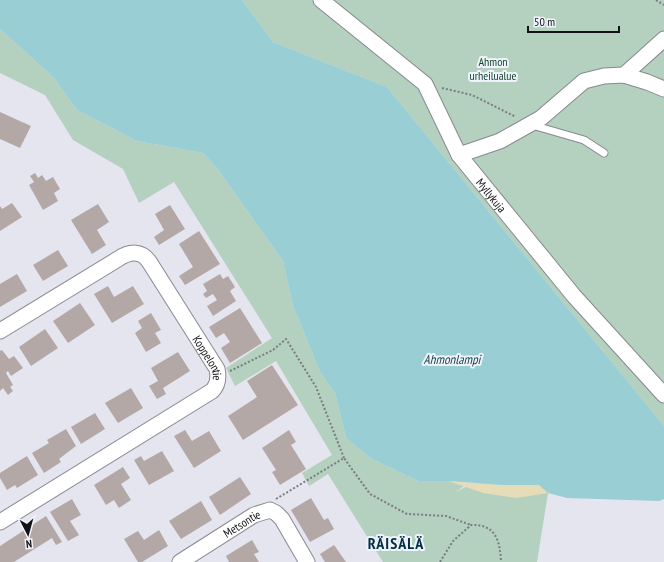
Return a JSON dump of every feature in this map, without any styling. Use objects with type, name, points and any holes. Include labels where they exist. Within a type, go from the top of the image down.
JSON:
[{"type":"street","name":"Myllykuja","points":[[321,0],[425,84],[459,155],[574,296],[664,395]]},
{"type":"street","points":[[624,76],[664,40]]},
{"type":"street","points":[[459,155],[500,141],[542,118],[584,81],[604,76],[624,76],[647,82],[664,89]]},
{"type":"street","name":"Koppelontie","points":[[0,331],[118,258],[127,254],[137,253],[144,256],[150,263],[217,370],[219,376],[212,392],[0,522]]},
{"type":"street","name":"Metsontie","points":[[180,562],[254,515],[266,510],[279,516],[307,562]]},
{"type":"lane","points":[[530,124],[584,140],[604,153]]},
{"type":"path","points":[[656,0],[664,5]]},
{"type":"path","points":[[425,84],[472,95],[530,124]]},
{"type":"path","points":[[219,376],[273,350],[286,339],[316,387],[344,458],[370,494],[407,514],[446,516],[471,525],[479,525],[491,529],[500,544],[501,562]]},
{"type":"path","points":[[266,510],[266,505],[344,458]]},
{"type":"path","points":[[440,562],[453,541],[471,525]]},
{"type":"green space","name":"Ahmon urheilualue","points":[[242,0],[664,0],[664,426],[387,87],[273,42]]},
{"type":"green space","points":[[0,29],[54,78],[77,110],[137,141],[203,153],[217,168],[283,261],[293,306],[320,372],[335,393],[346,438],[370,458],[418,481],[449,481],[464,486],[456,492],[473,483],[540,485],[548,493],[537,562],[383,562],[328,474],[309,486],[302,473],[332,455],[276,361],[235,386],[226,368],[272,338],[174,182],[139,203],[123,169],[73,140],[45,95],[0,73]]},
{"type":"sand","points":[[449,481],[502,485],[540,485],[548,493],[516,498],[483,493]]},
{"type":"water","name":"Ahmonlampi","points":[[0,0],[242,0],[273,42],[387,87],[664,426],[664,499],[659,501],[567,498],[548,493],[539,485],[502,485],[449,481],[418,481],[370,458],[346,438],[335,393],[320,372],[293,306],[283,261],[217,168],[203,153],[137,141],[77,110],[54,78],[0,29]]},
{"type":"building","points":[[0,112],[31,126],[20,148],[0,139]]},
{"type":"building","points":[[35,173],[38,178],[42,175],[46,181],[53,177],[60,189],[54,193],[58,201],[43,210],[29,185],[34,182],[30,176]]},
{"type":"building","points":[[12,203],[22,217],[0,231],[0,206],[2,209]]},
{"type":"building","points":[[98,204],[109,222],[97,230],[106,245],[92,254],[71,220]]},
{"type":"building","points":[[170,205],[185,229],[159,245],[154,237],[164,230],[155,214]]},
{"type":"building","points":[[199,231],[220,264],[185,285],[179,276],[193,267],[179,244]]},
{"type":"building","points":[[58,250],[68,266],[43,281],[33,265]]},
{"type":"building","points":[[17,274],[27,291],[0,307],[0,284]]},
{"type":"building","points":[[220,274],[223,279],[228,276],[235,287],[230,291],[236,301],[213,316],[207,306],[217,300],[213,294],[206,298],[203,294],[207,291],[203,284]]},
{"type":"building","points":[[108,286],[114,297],[133,286],[144,304],[112,323],[94,294]]},
{"type":"building","points":[[80,303],[95,325],[68,343],[53,321]]},
{"type":"building","points":[[240,308],[262,343],[230,363],[221,348],[230,342],[224,333],[216,338],[209,327]]},
{"type":"building","points":[[151,313],[161,330],[155,333],[161,343],[146,352],[135,333],[142,328],[138,321]]},
{"type":"building","points":[[45,329],[58,348],[31,366],[19,347]]},
{"type":"building","points":[[2,350],[9,359],[14,356],[23,368],[11,376],[8,371],[6,373],[13,385],[10,387],[13,391],[8,395],[3,388],[0,391],[0,351]]},
{"type":"building","points":[[178,352],[190,371],[163,388],[166,394],[157,399],[149,386],[158,381],[151,368]]},
{"type":"building","points":[[272,365],[298,405],[243,440],[228,416],[257,397],[247,381]]},
{"type":"building","points":[[131,388],[143,408],[118,423],[105,403]]},
{"type":"building","points":[[95,413],[105,429],[81,444],[71,427]]},
{"type":"building","points":[[66,429],[76,446],[59,459],[61,462],[44,473],[32,453],[49,443],[47,440]]},
{"type":"building","points":[[185,430],[192,441],[209,431],[221,451],[194,468],[174,436]]},
{"type":"building","points":[[289,430],[296,442],[291,445],[306,469],[280,485],[272,472],[276,470],[262,448]]},
{"type":"building","points":[[162,451],[174,471],[149,485],[134,460],[141,456],[144,461]]},
{"type":"building","points":[[27,456],[38,475],[17,488],[15,485],[7,490],[0,478],[0,473]]},
{"type":"building","points":[[123,467],[130,478],[121,484],[131,500],[119,508],[114,500],[106,505],[94,485]]},
{"type":"building","points":[[240,477],[251,494],[220,515],[209,497]]},
{"type":"building","points":[[311,498],[324,520],[328,518],[334,529],[310,542],[291,510]]},
{"type":"building","points":[[72,499],[81,515],[70,521],[79,535],[68,541],[50,512]]},
{"type":"building","points":[[201,501],[212,520],[181,539],[169,521]]},
{"type":"building","points":[[46,516],[62,542],[56,545],[52,538],[14,562],[0,562],[0,546]]},
{"type":"building","points":[[159,530],[168,546],[142,562],[138,562],[124,539],[138,531],[144,540]]},
{"type":"building","points":[[252,540],[259,552],[254,554],[259,562],[229,562],[226,556]]},
{"type":"building","points":[[334,545],[346,562],[325,562],[320,554]]},
{"type":"district","name":"RÄISÄLÄ","points":[[396,543]]}]
